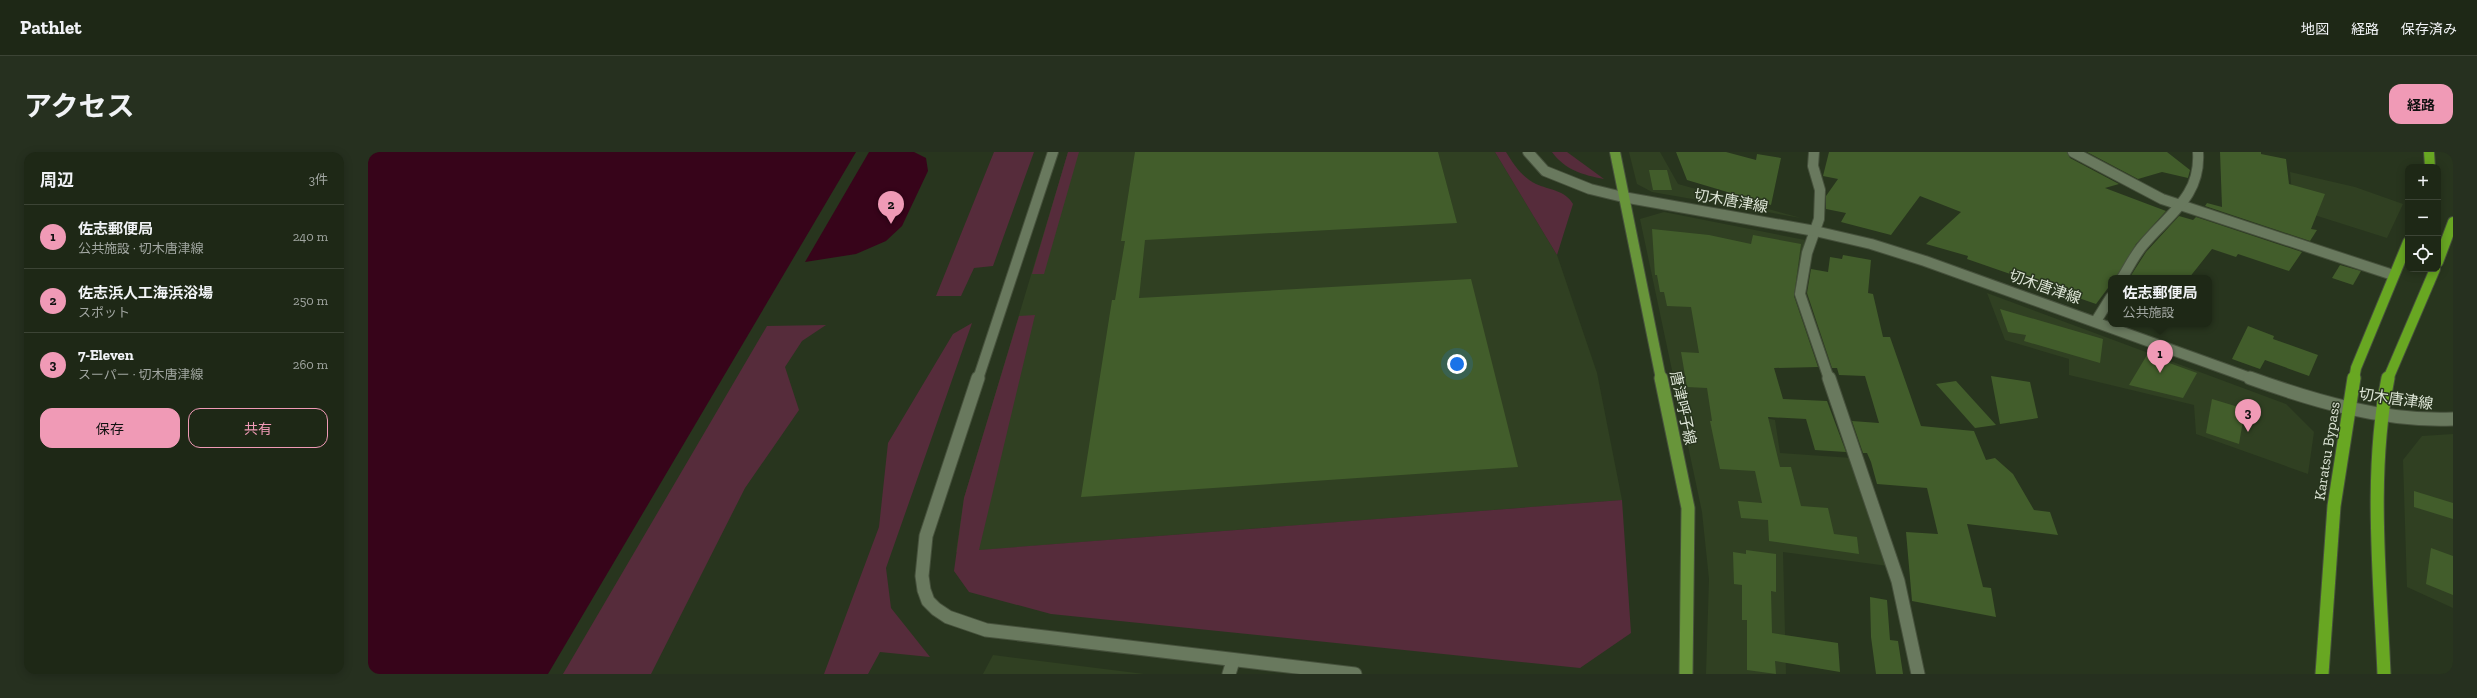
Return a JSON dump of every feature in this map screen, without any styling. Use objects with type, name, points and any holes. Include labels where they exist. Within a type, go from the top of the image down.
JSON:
[{"type":"highway","points":[[2429,152],[2430,164]]},
{"type":"highway","points":[[2441,254],[2453,222]]},
{"type":"highway","name":"Karatsu Bypass","points":[[2322,674],[2334,506],[2356,368],[2405,249]]},
{"type":"highway","points":[[2384,674],[2378,520],[2381,413],[2388,377],[2434,272]]},
{"type":"main road","name":"唐津呼子線","points":[[1615,152],[1623,197],[1688,508],[1686,674]]},
{"type":"street","points":[[1053,152],[926,536],[921,573],[923,592],[936,610],[955,621],[986,630],[1231,667],[1355,674]]},
{"type":"street","name":"切木唐津線","points":[[1528,152],[1545,171],[1566,181],[1623,197],[1815,231],[1872,244],[1925,261],[2108,326]]},
{"type":"street","points":[[1814,152],[1813,166],[1820,190],[1819,219],[1807,252],[1800,294],[1898,581],[1918,674]]},
{"type":"street","points":[[2073,152],[2127,182],[2181,206],[2393,275]]},
{"type":"street","points":[[2124,275],[2142,246],[2181,206],[2198,172],[2198,152]]},
{"type":"street","points":[[2096,321],[2108,302]]},
{"type":"street","name":"切木唐津線","points":[[2112,327],[2276,389],[2309,399],[2381,413],[2434,420],[2453,419]]},
{"type":"shaded area","points":[[368,152],[856,152],[548,674],[368,674]]},
{"type":"shaded area","points":[[869,152],[914,152],[926,158],[928,171],[902,226],[886,241],[856,254],[805,262]]},
{"type":"shaded area","points":[[994,152],[1034,152],[993,266],[974,268],[961,296],[936,296]]},
{"type":"shaded area","points":[[1068,152],[1495,152],[1557,255],[1597,373],[1622,500],[956,552],[964,498]]},
{"type":"shaded area","points":[[1068,152],[1079,152],[1044,274],[1032,274]]},
{"type":"shaded area","points":[[1495,152],[1506,152],[1515,166],[1531,181],[1561,193],[1570,199],[1573,204],[1557,255]]},
{"type":"shaded area","points":[[1552,152],[1567,152],[1604,179],[1575,171],[1563,163]]},
{"type":"shaded area","points":[[1629,152],[1660,152],[1678,184],[1801,218],[1652,192],[1637,184]]},
{"type":"shaded area","points":[[2290,172],[2355,187],[2403,204],[2387,238],[2286,206],[2292,193]]},
{"type":"shaded area","points":[[1664,212],[1805,240],[1795,291],[1709,280],[1766,418],[1775,420],[1780,453],[1852,458],[1888,566],[1783,552],[1786,674],[1706,674],[1709,579],[1702,512],[1640,219]]},
{"type":"shaded area","points":[[1987,293],[2286,404],[2314,432],[2308,474],[2196,434],[2194,405],[2069,375],[2069,359],[2005,340]]},
{"type":"shaded area","points":[[1035,315],[979,550],[1622,500],[1631,633],[1580,668],[1051,614],[969,592],[954,571],[964,498],[1019,316]]},
{"type":"shaded area","points":[[972,323],[886,568],[891,608],[930,657],[880,652],[868,674],[824,674],[879,527],[888,443],[953,334]]},
{"type":"shaded area","points":[[826,325],[802,341],[785,367],[799,410],[745,488],[651,674],[563,674],[767,326]]},
{"type":"shaded area","points":[[2453,434],[2453,608],[2407,587],[2403,460],[2422,436]]},
{"type":"shaded area","points":[[993,655],[1144,674],[983,674]]},
{"type":"building","points":[[1135,152],[1438,152],[1457,223],[1145,240],[1139,298],[1471,279],[1518,467],[1081,497],[1112,300],[1115,300],[1125,241],[1121,241]]},
{"type":"building","points":[[1676,152],[1726,152],[1756,160],[1757,154],[1781,158],[1771,205],[1687,180]]},
{"type":"building","points":[[1829,152],[2067,152],[2070,158],[2119,184],[2105,188],[2166,211],[2136,244],[2118,275],[2108,275],[2108,288],[2096,304],[1967,259],[1968,256],[1926,244],[1961,212],[1920,196],[1891,235],[1841,222],[1846,213],[1826,209],[1826,196],[1838,179],[1823,176]]},
{"type":"building","points":[[2087,152],[2167,152],[2190,170],[2188,178],[2162,172],[2138,179]]},
{"type":"building","points":[[2220,152],[2261,152],[2261,154],[2286,159],[2289,184],[2325,194],[2311,229],[2317,230],[2310,241],[2205,206],[2207,203],[2222,207]]},
{"type":"building","points":[[1649,170],[1667,170],[1672,190],[1653,190]]},
{"type":"building","points":[[2179,216],[2193,220],[2196,217],[2302,252],[2289,271],[2238,254],[2236,257],[2212,249],[2191,275],[2131,275],[2146,252]]},
{"type":"building","points":[[1652,229],[1709,235],[1751,244],[1753,235],[1801,244],[1794,296],[1818,367],[1774,368],[1783,399],[1827,401],[1846,452],[1815,450],[1806,419],[1768,417],[1780,467],[1791,467],[1801,506],[1828,508],[1834,534],[1857,537],[1859,554],[1769,541],[1768,520],[1741,518],[1738,501],[1762,503],[1755,471],[1720,469],[1710,421],[1712,421],[1707,388],[1687,387],[1681,352],[1699,353],[1691,307],[1667,306],[1664,292],[1660,292],[1657,275],[1655,275]]},
{"type":"building","points":[[1843,255],[1871,260],[1868,293],[1873,294],[1883,337],[1890,337],[1921,426],[1974,431],[1986,460],[1995,458],[2013,474],[2034,510],[2050,512],[2058,535],[1967,524],[1983,587],[1991,588],[1996,617],[1912,601],[1906,532],[1938,534],[1927,488],[1877,484],[1871,462],[1867,453],[1863,453],[1852,421],[1879,423],[1865,376],[1839,375],[1837,368],[1832,368],[1807,293],[1811,269],[1828,272],[1830,257],[1842,259]]},
{"type":"building","points":[[2340,265],[2361,271],[2353,285],[2332,278]]},
{"type":"building","points":[[2000,309],[2103,339],[2100,363],[2024,341],[2026,335],[2008,332]]},
{"type":"building","points":[[2248,326],[2274,336],[2273,339],[2318,355],[2309,376],[2265,360],[2260,369],[2232,359]]},
{"type":"building","points":[[2147,355],[2197,373],[2183,398],[2129,385]]},
{"type":"building","points":[[1991,376],[2030,382],[2038,418],[2000,424]]},
{"type":"building","points":[[1956,381],[1996,425],[1975,428],[1936,384]]},
{"type":"building","points":[[2212,399],[2245,409],[2239,444],[2206,433]]},
{"type":"building","points":[[2414,491],[2453,503],[2453,519],[2414,507]]},
{"type":"building","points":[[2431,548],[2453,556],[2453,595],[2426,584]]},
{"type":"building","points":[[1746,550],[1776,554],[1776,592],[1771,591],[1772,633],[1838,643],[1840,672],[1775,661],[1776,674],[1747,670],[1747,620],[1742,620],[1742,585],[1734,584],[1733,552],[1746,554]]},
{"type":"building","points":[[1870,597],[1887,600],[1890,640],[1898,641],[1903,674],[1876,674],[1871,637]]},
{"type":"place","name":"佐志浜人工海浜浴場","points":[[891,224]]},
{"type":"place","name":"佐志郵便局","points":[[2160,373]]},
{"type":"place","name":"7-Eleven","points":[[2248,432]]}]
